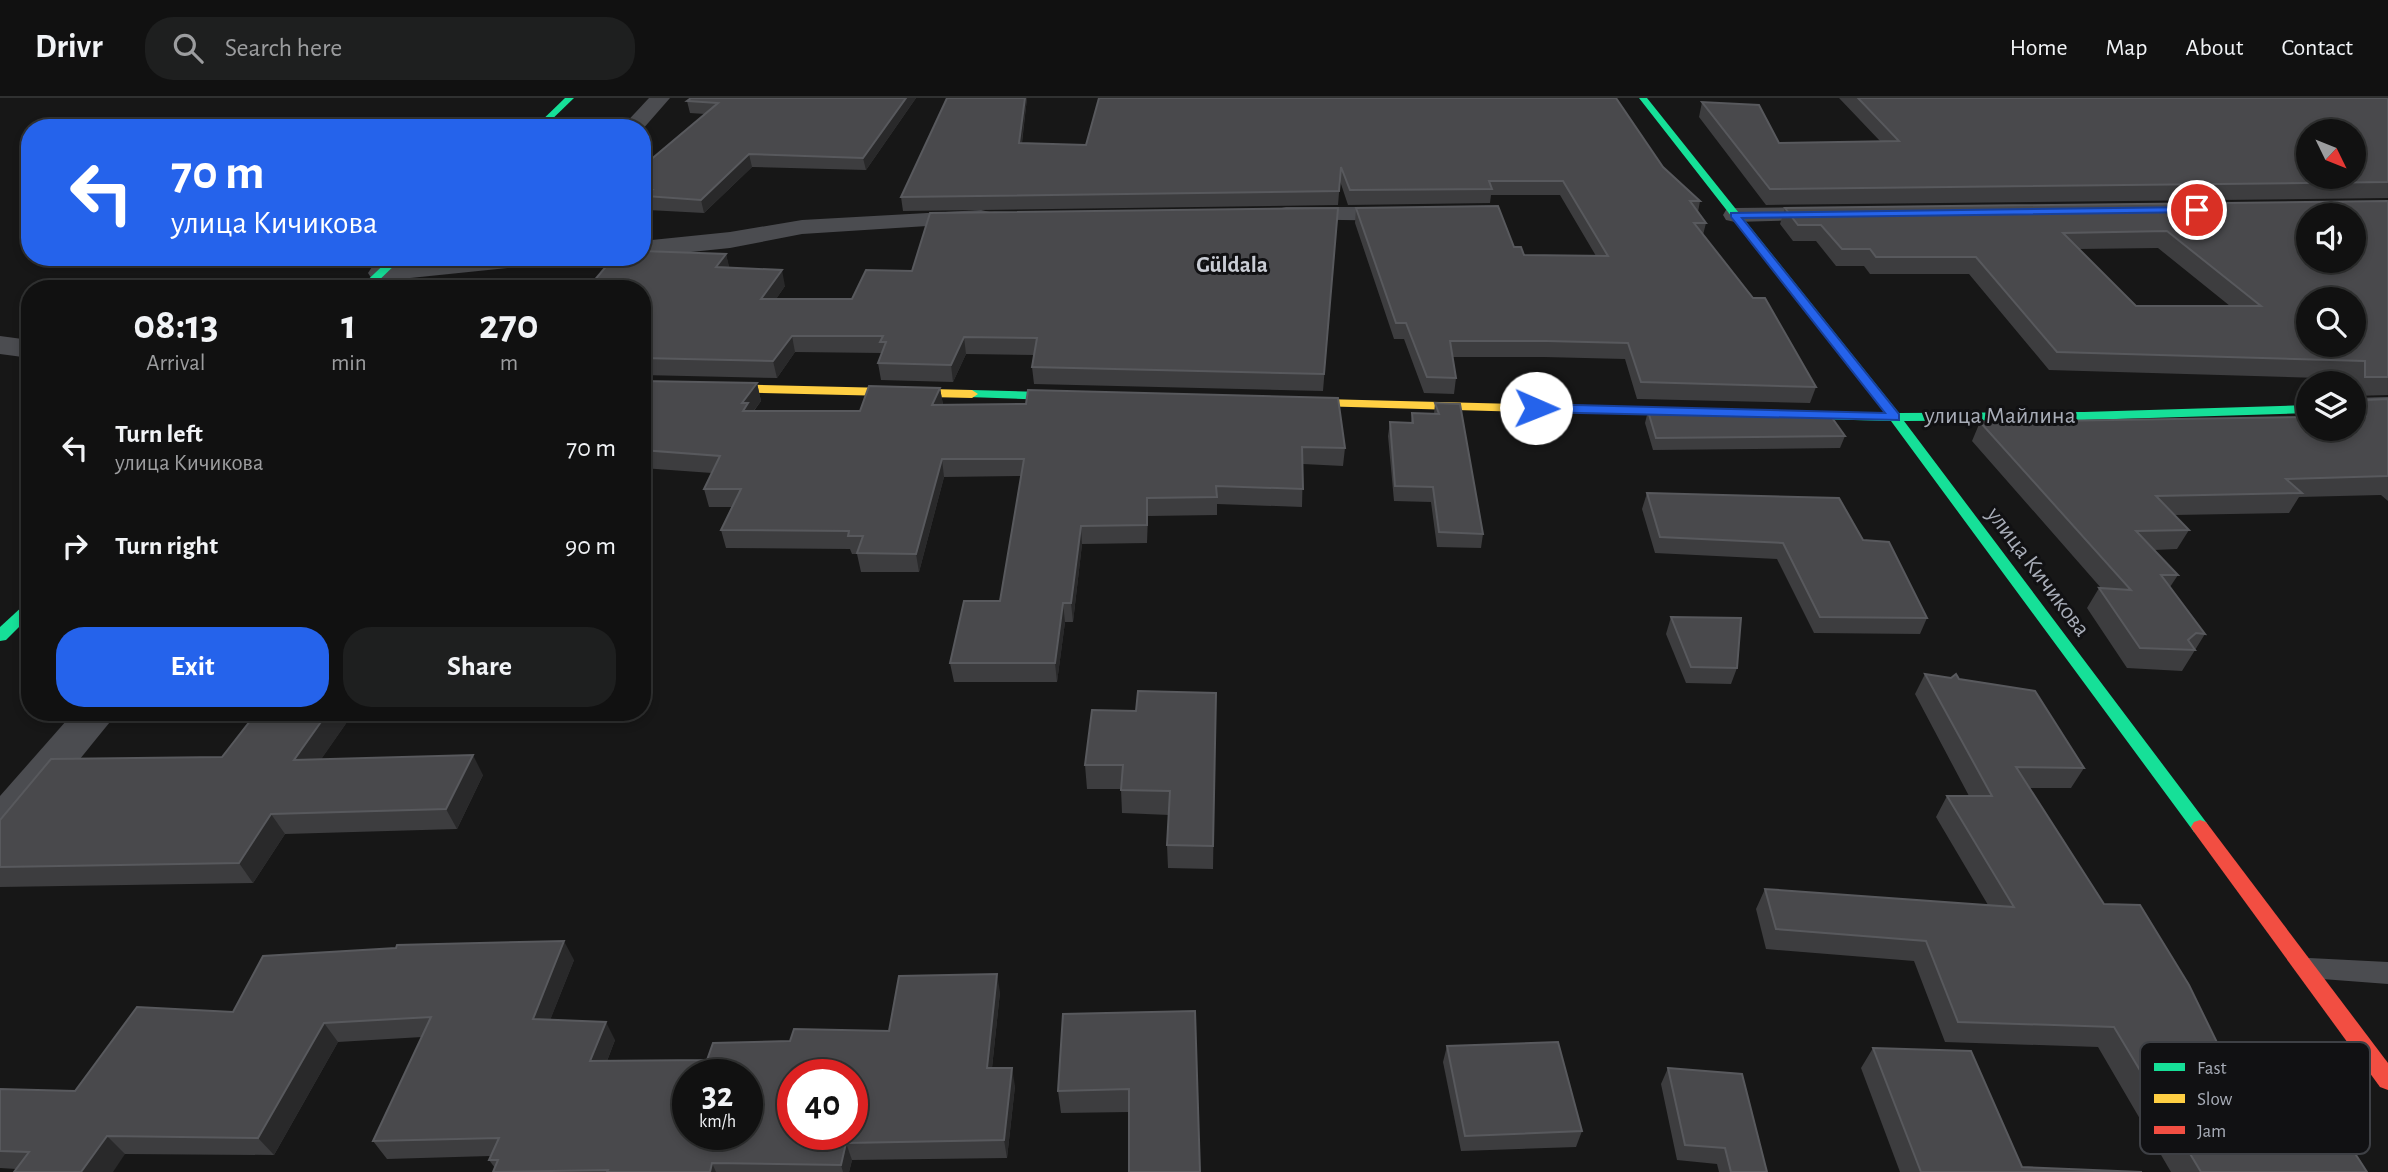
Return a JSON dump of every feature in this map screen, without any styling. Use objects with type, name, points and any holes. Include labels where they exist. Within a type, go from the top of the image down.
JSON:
[{"type":"street","points":[[548,119],[570,98]]},
{"type":"street","points":[[640,119],[660,98]]},
{"type":"street","name":"улица Кичикова","points":[[1643,98],[1895,417],[2360,1042]]},
{"type":"street","points":[[1266,214],[1432,214]]},
{"type":"street","points":[[1735,215],[1860,214]]},
{"type":"street","points":[[651,248],[834,224],[1007,216]]},
{"type":"street","points":[[381,273],[444,266]]},
{"type":"street","points":[[484,280],[500,266]]},
{"type":"street","points":[[0,345],[21,348]]},
{"type":"street","points":[[651,386],[1099,398]]},
{"type":"street","name":"улица Майлина","points":[[1266,402],[1895,417],[2084,416],[2296,409]]},
{"type":"street","points":[[2366,407],[2388,406]]},
{"type":"street","points":[[0,636],[21,616]]},
{"type":"street","points":[[0,826],[90,721]]},
{"type":"street","name":"улица Кичикова","points":[[2370,1056],[2388,1080]]},
{"type":"lane","points":[[2305,968],[2388,973]]},
{"type":"building","points":[[691,98],[906,98],[863,158],[749,154],[701,200],[651,196],[651,159],[718,103],[687,101]]},
{"type":"building","points":[[947,98],[1025,98],[1019,143],[1086,145],[1099,98],[1616,98],[1663,167],[1700,201],[1690,201],[1706,223],[1694,223],[1753,298],[1765,298],[1816,387],[1641,382],[1628,343],[1450,341],[1456,378],[1427,377],[1406,323],[1396,323],[1356,208],[1498,206],[1514,247],[1521,247],[1524,255],[1608,256],[1563,181],[1489,181],[1492,189],[1350,190],[1341,167],[1339,191],[901,197]]},
{"type":"building","points":[[1858,98],[2388,98],[2388,182],[2366,182],[2366,119],[2296,119],[2296,183],[1770,189],[1702,102],[1759,105],[1779,143],[1899,141]]},
{"type":"building","points":[[2388,201],[2388,377],[2366,377],[2365,361],[2057,352],[1976,257],[1876,257],[1870,249],[1842,249],[1821,225],[1798,225],[1785,208]],"holes":[[[2167,231],[2261,306],[2136,306],[2063,233]]]},
{"type":"building","points":[[1338,208],[1324,374],[1032,367],[1037,338],[964,337],[951,365],[878,363],[886,342],[880,342],[883,336],[792,336],[773,361],[651,358],[651,280],[595,280],[606,266],[651,266],[651,251],[726,254],[716,267],[782,270],[761,299],[852,299],[866,270],[912,271],[930,213]]},
{"type":"building","points":[[651,381],[757,383],[742,403],[748,403],[743,411],[860,411],[869,386],[940,388],[932,405],[1026,404],[1028,390],[1338,398],[1345,448],[1302,447],[1303,489],[1216,486],[1217,497],[1147,498],[1147,525],[1081,526],[1071,603],[1063,603],[1055,663],[950,663],[964,601],[1000,601],[1024,459],[942,459],[916,554],[857,553],[863,536],[848,536],[849,531],[721,530],[741,489],[704,489],[720,456],[651,451]]},
{"type":"building","points":[[2388,399],[2388,476],[2286,479],[2302,493],[2156,496],[2189,530],[2136,531],[2178,575],[2161,575],[2205,634],[2196,633],[2188,640],[2195,650],[2140,648],[2099,588],[2131,590],[1980,422],[2296,417],[2296,441],[2366,441],[2366,400]]},
{"type":"building","points":[[1435,403],[1460,404],[1483,534],[1439,532],[1433,487],[1395,486],[1390,422],[1413,423],[1412,413],[1439,414]]},
{"type":"building","points":[[1648,411],[1830,415],[1845,436],[1656,438]]},
{"type":"building","points":[[1647,493],[1839,498],[1863,540],[1889,542],[1927,618],[1820,617],[1783,543],[1660,537]]},
{"type":"building","points":[[1671,617],[1741,618],[1737,668],[1691,667]]},
{"type":"building","points":[[1925,674],[1951,678],[1956,674],[1959,679],[2035,691],[2084,768],[2016,767],[2104,904],[2140,905],[2189,985],[2217,1042],[2140,1042],[2140,1070],[2114,1027],[1958,1022],[1926,941],[1776,929],[1765,889],[2014,907],[1947,796],[1992,796]]},
{"type":"building","points":[[1138,691],[1216,693],[1213,846],[1167,845],[1170,791],[1121,790],[1123,765],[1085,765],[1092,710],[1136,711]]},
{"type":"building","points":[[250,721],[322,721],[294,760],[473,755],[446,809],[271,814],[239,863],[0,867],[0,820],[51,759],[222,757]]},
{"type":"building","points":[[564,941],[533,1019],[606,1022],[590,1061],[672,1060],[672,1150],[763,1150],[763,1059],[707,1059],[713,1043],[790,1041],[794,1029],[889,1031],[899,976],[997,974],[987,1068],[1012,1068],[1004,1140],[868,1143],[868,1059],[777,1059],[777,1150],[844,1150],[841,1165],[712,1163],[710,1172],[493,1172],[498,1160],[489,1160],[499,1138],[373,1141],[431,1017],[324,1023],[258,1138],[107,1136],[81,1172],[14,1172],[29,1152],[0,1151],[0,1089],[75,1091],[137,1007],[233,1012],[263,956],[396,948],[397,945]]},
{"type":"building","points":[[1195,1011],[1200,1172],[1129,1172],[1129,1089],[1058,1091],[1063,1014]]},
{"type":"building","points":[[1558,1042],[1582,1131],[1465,1136],[1447,1046]]},
{"type":"building","points":[[1873,1048],[1971,1051],[2022,1167],[2142,1172],[1921,1172]]},
{"type":"building","points":[[1668,1068],[1742,1074],[1767,1172],[1731,1172],[1725,1148],[1685,1145]]},
{"type":"building","points":[[2190,1154],[2355,1154],[2367,1172],[2201,1172]]},
{"type":"traffic: fast","points":[[548,119],[570,98]]},
{"type":"traffic: fast","points":[[1643,98],[1895,417],[2200,827]]},
{"type":"traffic: fast","points":[[373,280],[388,266]]},
{"type":"traffic: fast","points":[[972,394],[1078,397]]},
{"type":"traffic: fast","points":[[1560,409],[1895,417],[2084,416],[2296,409]]},
{"type":"traffic: fast","points":[[0,636],[21,616]]},
{"type":"traffic: slow","points":[[651,386],[972,394]]},
{"type":"traffic: slow","points":[[1285,402],[1560,409]]},
{"type":"traffic: jam","points":[[2200,827],[2360,1042]]},
{"type":"traffic: jam","points":[[2370,1056],[2388,1080]]},
{"type":"district","name":"Güldala","points":[[1232,265]]},
{"type":"route","points":[[1536,408],[1895,417],[1735,215],[2197,210]]}]
